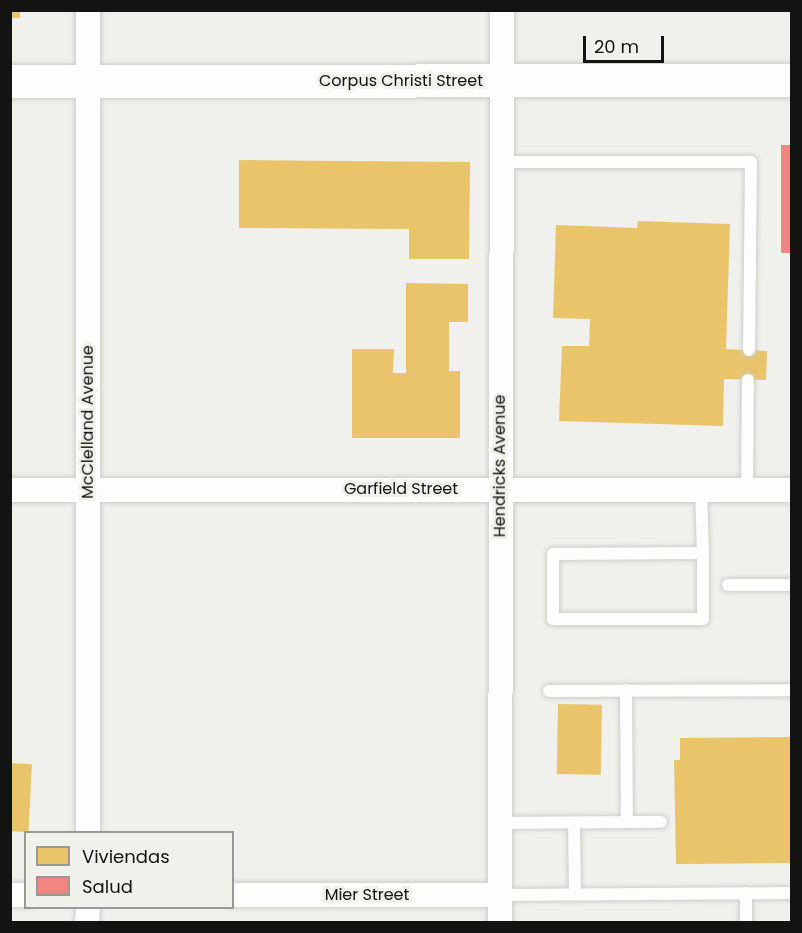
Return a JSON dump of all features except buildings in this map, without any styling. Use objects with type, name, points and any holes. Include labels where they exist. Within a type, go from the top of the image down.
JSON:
[{"type":"main road","name":"Corpus Christi Street","points":[[10,81],[792,80]]},
{"type":"street","name":"McClelland Avenue","points":[[88,10],[88,831]]},
{"type":"street","name":"Hendricks Avenue","points":[[501,922],[502,10]]},
{"type":"street","name":"Garfield Street","points":[[10,489],[792,490]]},
{"type":"street","name":"Mier Street","points":[[234,895],[501,895]]},
{"type":"lane","points":[[501,162],[751,162],[749,350]]},
{"type":"lane","points":[[747,490],[748,380]]},
{"type":"lane","points":[[701,490],[703,554],[703,619],[553,619],[553,554],[703,554]]},
{"type":"lane","points":[[728,585],[792,585]]},
{"type":"lane","points":[[626,690],[627,822]]},
{"type":"lane","points":[[549,691],[792,690]]},
{"type":"lane","points":[[501,823],[661,822]]},
{"type":"lane","points":[[574,823],[575,893]]},
{"type":"lane","points":[[746,893],[746,922]]},
{"type":"lane","points":[[501,895],[792,893]]}]
